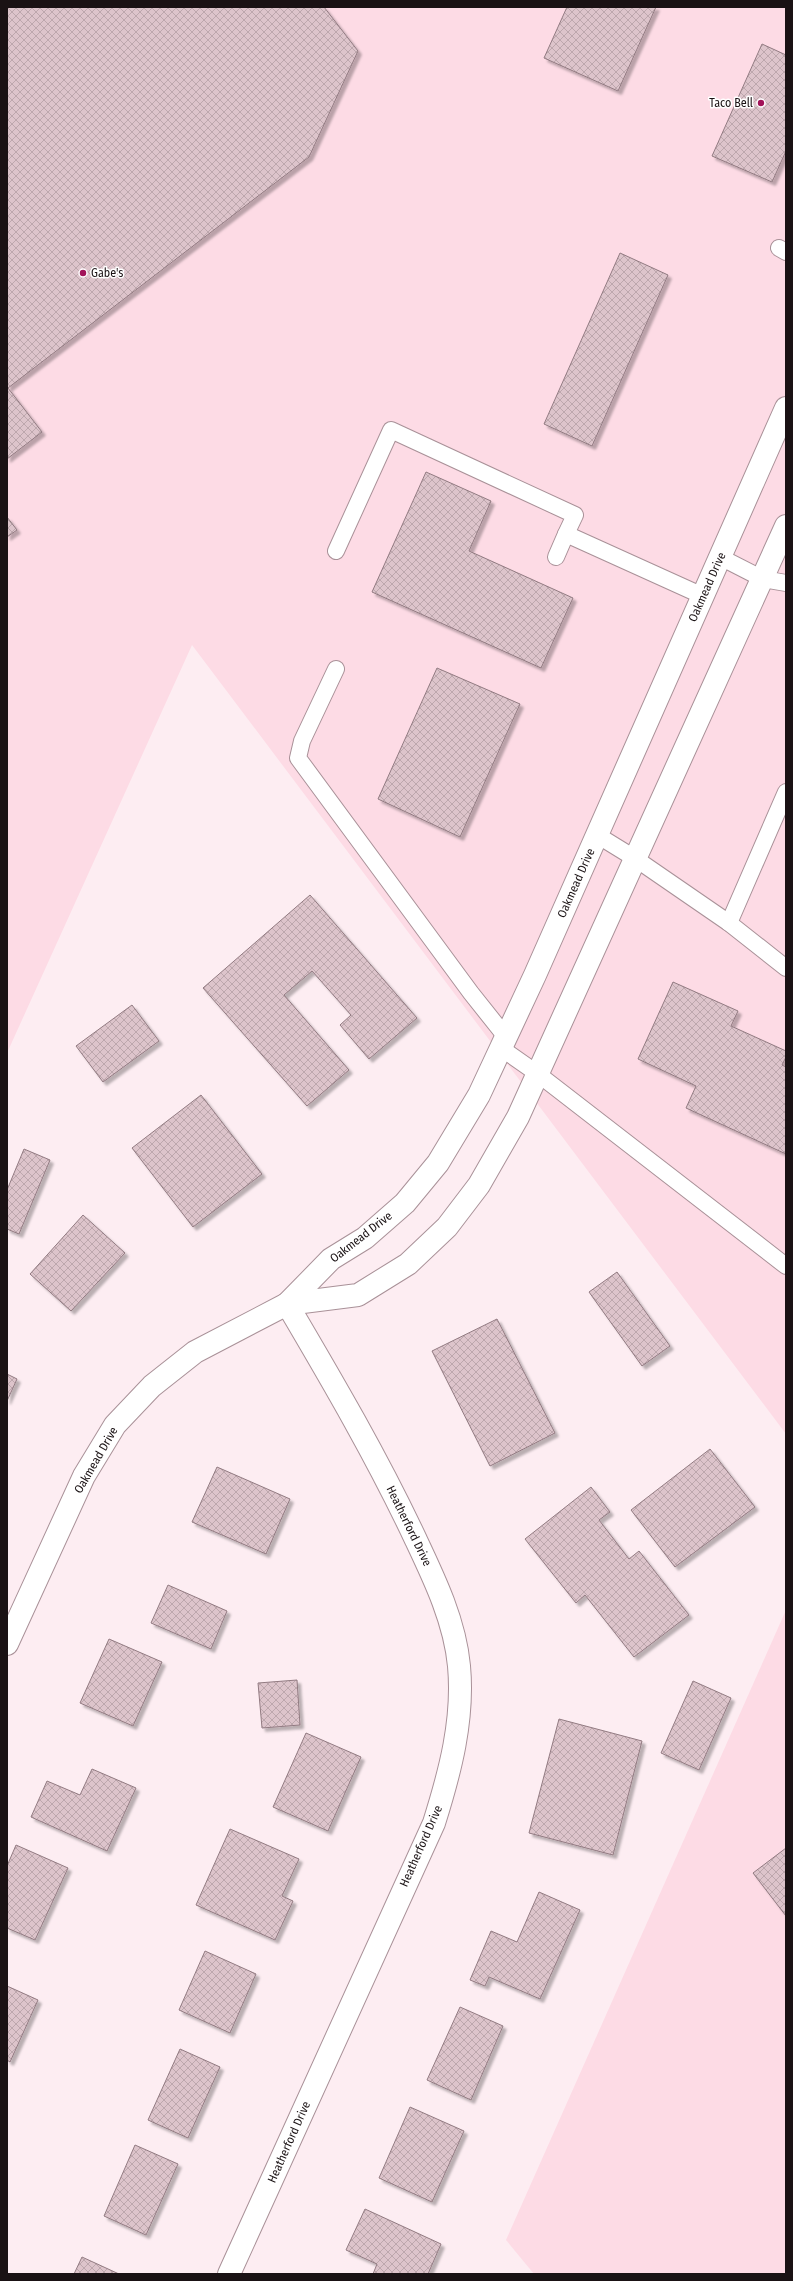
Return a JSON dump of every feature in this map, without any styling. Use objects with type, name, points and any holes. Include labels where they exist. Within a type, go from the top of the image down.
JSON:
[{"type":"street","name":"Oakmead Drive","points":[[7,1644],[84,1476],[115,1425],[152,1386],[195,1352],[287,1304],[332,1259],[365,1238],[405,1203],[438,1163],[479,1095],[597,835],[786,408]]},
{"type":"street","name":"Oakmead Drive","points":[[287,1304],[358,1295],[408,1264],[446,1227],[479,1185],[518,1117],[636,860],[786,526]]},
{"type":"street","name":"Heatherford Drive","points":[[229,2274],[434,1823],[450,1771],[459,1718],[459,1664],[451,1625],[432,1575],[398,1501],[360,1429],[287,1304]]},
{"type":"lane","points":[[336,551],[392,430],[575,515],[556,557]]},
{"type":"lane","points":[[566,534],[703,596]]},
{"type":"lane","points":[[720,557],[762,578],[786,583]]},
{"type":"lane","points":[[336,669],[302,740],[298,758],[471,993],[503,1042],[538,1074],[786,1266]]},
{"type":"lane","points":[[729,923],[786,792]]},
{"type":"lane","points":[[597,835],[729,923],[786,968]]},
{"type":"shaded area","points":[[7,7],[786,7],[786,1434],[192,645],[7,1053]]},
{"type":"shaded area","points":[[786,1610],[786,2274],[534,2274],[506,2240]]},
{"type":"building","name":"Gabe's","points":[[7,7],[324,7],[358,51],[309,157],[8,388],[42,432],[7,459]]},
{"type":"building","points":[[567,7],[656,7],[618,91],[544,58]]},
{"type":"building","name":"Taco Bell","points":[[762,44],[786,55],[786,151],[772,182],[712,156]]},
{"type":"building","points":[[620,253],[668,275],[592,446],[544,424]]},
{"type":"building","points":[[426,472],[491,501],[469,551],[573,598],[541,668],[372,592]]},
{"type":"building","points":[[7,517],[17,530],[7,537]]},
{"type":"building","points":[[437,668],[520,704],[460,837],[378,799]]},
{"type":"building","points":[[310,895],[417,1018],[369,1059],[340,1025],[351,1015],[312,971],[284,995],[349,1070],[307,1106],[203,988]]},
{"type":"building","points":[[673,982],[738,1011],[731,1026],[786,1051],[786,1057],[782,1065],[786,1067],[786,1154],[686,1108],[696,1086],[638,1059]]},
{"type":"building","points":[[132,1005],[159,1041],[103,1082],[76,1046]]},
{"type":"building","points":[[201,1095],[262,1174],[193,1227],[132,1148]]},
{"type":"building","points":[[24,1149],[50,1160],[19,1234],[7,1229],[7,1190]]},
{"type":"building","points":[[83,1215],[125,1253],[71,1311],[30,1274]]},
{"type":"building","points":[[617,1272],[670,1346],[642,1366],[589,1292]]},
{"type":"building","points":[[497,1319],[555,1433],[490,1466],[432,1351]]},
{"type":"building","points":[[7,1374],[17,1379],[7,1401]]},
{"type":"building","points":[[710,1449],[755,1507],[675,1567],[631,1510]]},
{"type":"building","points":[[217,1467],[290,1499],[266,1554],[192,1522]]},
{"type":"building","points":[[591,1487],[610,1512],[599,1520],[629,1559],[639,1551],[689,1615],[634,1657],[585,1595],[576,1603],[525,1539]]},
{"type":"building","points":[[168,1585],[227,1611],[211,1649],[151,1623]]},
{"type":"building","points":[[109,1639],[162,1662],[133,1726],[80,1703]]},
{"type":"building","points":[[297,1680],[300,1725],[262,1728],[258,1683]]},
{"type":"building","points":[[693,1681],[731,1698],[699,1770],[661,1753]]},
{"type":"building","points":[[559,1719],[642,1741],[613,1855],[529,1833]]},
{"type":"building","points":[[306,1733],[361,1757],[328,1831],[273,1807]]},
{"type":"building","points":[[92,1769],[136,1788],[107,1851],[31,1817],[47,1781],[80,1795]]},
{"type":"building","points":[[230,1829],[299,1859],[282,1896],[293,1901],[275,1940],[196,1905]]},
{"type":"building","points":[[16,1845],[68,1868],[35,1940],[7,1928],[7,1866]]},
{"type":"building","points":[[786,1848],[786,1916],[753,1873]]},
{"type":"building","points":[[539,1892],[580,1910],[540,1999],[489,1977],[485,1986],[470,1980],[491,1931],[517,1942]]},
{"type":"building","points":[[205,1951],[256,1974],[230,2033],[179,2010]]},
{"type":"building","points":[[7,1986],[38,2000],[10,2062],[7,2060]]},
{"type":"building","points":[[460,2007],[503,2026],[471,2100],[427,2080]]},
{"type":"building","points":[[180,2049],[220,2067],[188,2138],[148,2120]]},
{"type":"building","points":[[410,2107],[464,2131],[432,2202],[379,2178]]},
{"type":"building","points":[[135,2145],[178,2164],[146,2235],[104,2216]]},
{"type":"building","points":[[365,2209],[441,2244],[428,2274],[373,2274],[377,2264],[346,2250]]},
{"type":"building","points":[[82,2257],[119,2274],[74,2274]]},
{"type":"place","name":"Taco Bell","points":[[761,103]]},
{"type":"place","name":"Gabe's","points":[[83,273]]}]
